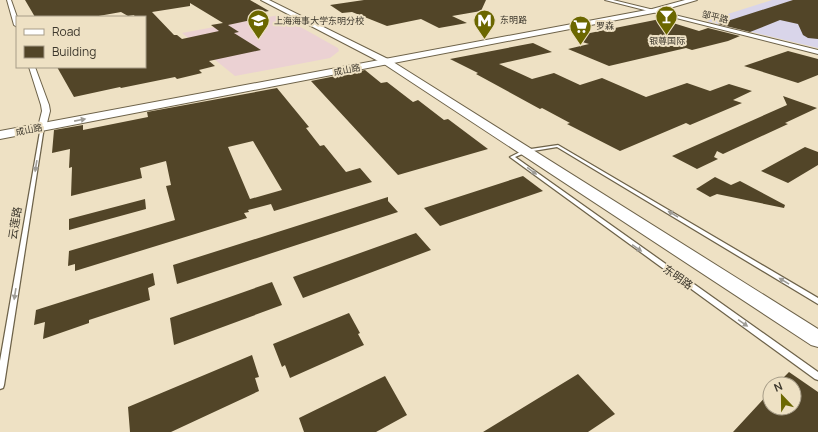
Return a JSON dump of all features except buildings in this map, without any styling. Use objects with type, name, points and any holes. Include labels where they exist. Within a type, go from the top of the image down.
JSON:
[{"type":"main road","name":"东明路","points":[[264,0],[383,60],[818,339]]},
{"type":"main road","name":"成山路","points":[[383,60],[641,8],[672,0]]},
{"type":"main road","name":"成山路","points":[[0,126],[43,122],[653,11],[693,0]]},
{"type":"main road","name":"成山路","points":[[0,135],[43,122]]},
{"type":"street","points":[[9,0],[16,22]]},
{"type":"street","name":"邹平路","points":[[607,0],[818,52]]},
{"type":"street","name":"云莲路","points":[[32,68],[45,105],[43,122]]},
{"type":"lane","name":"云莲路","points":[[0,385],[43,122]]},
{"type":"lane","points":[[526,151],[558,146],[818,301]]},
{"type":"lane","name":"东明路","points":[[526,151],[512,157],[818,376]]},
{"type":"shaded area","points":[[772,0],[818,0],[818,48],[706,21]]},
{"type":"shaded area","name":"上海海事大学东明分校","points":[[279,15],[338,48],[339,51],[330,58],[235,76],[182,33]]},
{"type":"place","name":"银尊国际","points":[[667,36]]},
{"type":"place","name":"上海海事大学东明分校","points":[[258,40]]},
{"type":"place","name":"东明路","points":[[484,40]]},
{"type":"place","name":"罗森","points":[[580,46]]}]
